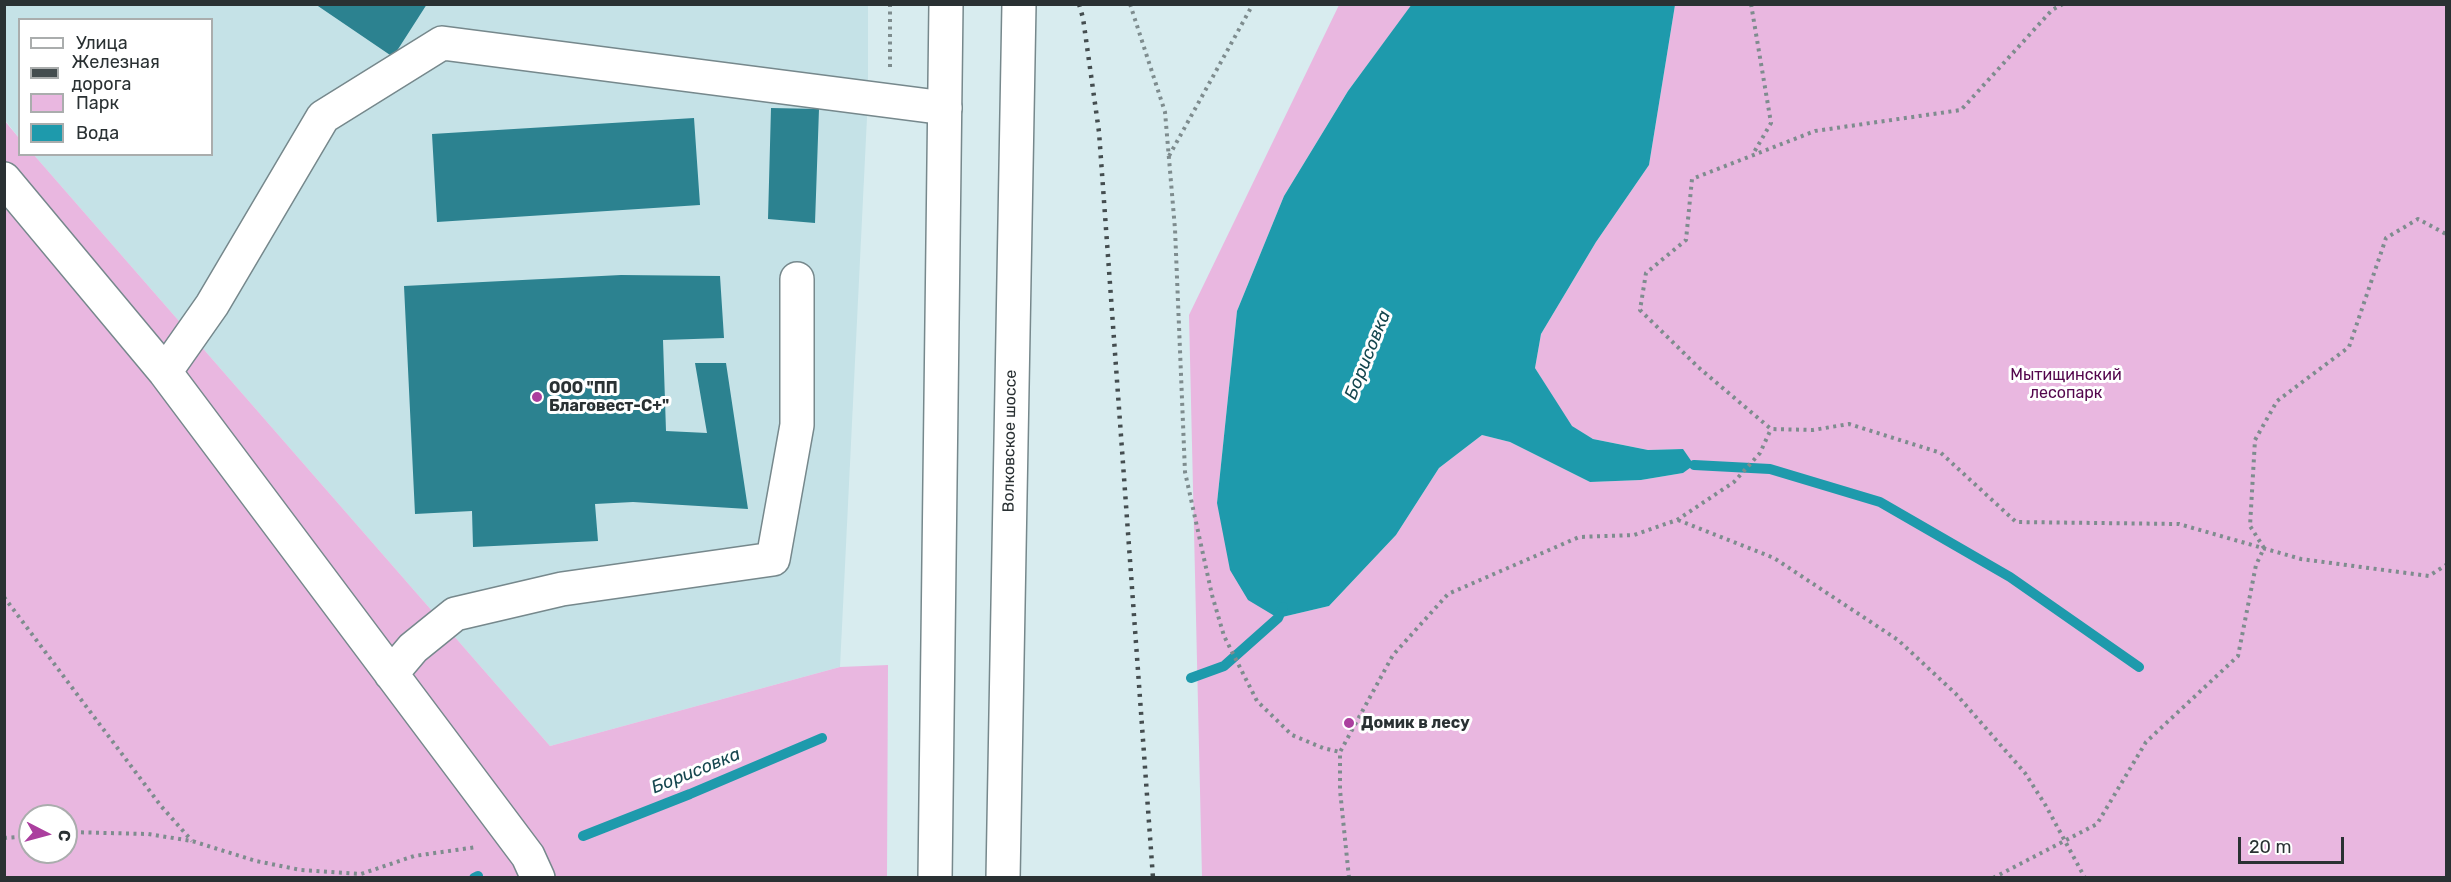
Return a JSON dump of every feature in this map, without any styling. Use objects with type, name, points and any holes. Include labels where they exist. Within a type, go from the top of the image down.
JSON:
[{"type":"main road","points":[[935,878],[946,4]]},
{"type":"main road","name":"Волковское шоссе","points":[[1003,878],[1019,4]]},
{"type":"main road","points":[[165,372],[212,305],[322,117],[442,43],[945,108]]},
{"type":"main road","points":[[4,179],[165,372],[528,856],[538,878]]},
{"type":"main road","points":[[391,674],[413,648],[455,614],[562,589],[773,559],[797,425],[797,279]]},
{"type":"path","points":[[890,4],[890,100]]},
{"type":"path","points":[[1130,4],[1165,112],[1175,229],[1185,472],[1212,595],[1224,636],[1257,701],[1292,735],[1323,748],[1340,752]]},
{"type":"path","points":[[1168,157],[1253,4]]},
{"type":"path","points":[[1751,4],[1771,123],[1753,155]]},
{"type":"path","points":[[2063,4],[2052,10],[1961,110],[1815,131],[1692,179],[1686,240],[1646,273],[1640,310],[1698,366],[1771,429],[1813,430],[1849,424],[1941,453],[2016,522],[2180,524],[2301,559],[2429,576],[2446,565]]},
{"type":"path","points":[[2264,548],[2250,526],[2255,440],[2277,401],[2349,347],[2386,238],[2418,219],[2446,234]]},
{"type":"path","points":[[1349,878],[1340,790],[1340,752],[1393,655],[1448,594],[1579,537],[1634,535],[1677,520],[1734,482],[1760,453],[1771,429]]},
{"type":"path","points":[[1677,520],[1774,558],[1898,640],[1956,694],[2025,773],[2046,806],[2085,878]]},
{"type":"path","points":[[1993,878],[2097,824],[2146,742],[2238,656],[2256,565],[2264,548]]},
{"type":"path","points":[[4,597],[161,806],[192,841]]},
{"type":"path","points":[[78,832],[148,834],[192,841],[256,861],[301,870],[361,874],[414,856],[516,841]]},
{"type":"shaded area","points":[[4,5],[868,5],[868,97],[840,667],[550,746],[35,156],[213,156],[213,18],[18,18],[18,137],[5,120]]},
{"type":"green space","name":"Мытищинский лесопарк","points":[[1339,5],[1412,5],[1348,91],[1284,196],[1237,311],[1217,503],[1278,618],[1329,606],[1396,535],[1439,468],[1482,435],[1510,442],[1590,482],[1641,480],[1683,473],[1683,449],[1648,450],[1593,439],[1571,426],[1535,368],[1541,334],[1596,242],[1649,165],[1675,5],[2446,5],[2446,877],[1202,877],[1189,315]]},
{"type":"green space","points":[[4,120],[18,137],[18,156],[35,156],[550,746],[840,667],[888,665],[887,877],[5,877]]},
{"type":"water","points":[[1412,4],[1675,5],[1649,165],[1596,242],[1541,334],[1535,368],[1572,426],[1593,439],[1648,450],[1683,449],[1694,465],[1683,473],[1641,480],[1590,482],[1510,442],[1482,435],[1439,468],[1396,535],[1329,606],[1278,618],[1248,600],[1230,570],[1217,503],[1237,311],[1284,196],[1348,91]]},
{"type":"building","points":[[315,4],[427,4],[393,57]]},
{"type":"building","points":[[771,108],[819,109],[815,223],[768,219]]},
{"type":"building","points":[[694,118],[700,205],[437,222],[432,134]]},
{"type":"building","name":"ООО \"ПП Благовест-С+\"","points":[[621,275],[720,276],[724,338],[663,340],[666,431],[707,433],[695,363],[726,363],[748,509],[633,502],[595,504],[598,541],[473,547],[472,511],[415,514],[404,286]]},
{"type":"waterway","points":[[1694,465],[1770,469],[1880,502],[2010,577],[2139,667]]},
{"type":"waterway","name":"Борисовка","points":[[1191,678],[1224,666],[1278,618],[1283,607]]},
{"type":"waterway","name":"Борисовка","points":[[583,836],[822,738]]},
{"type":"waterway","name":"Борисовка","points":[[474,878],[478,876]]},
{"type":"railway","points":[[1079,4],[1099,132],[1153,878]]},
{"type":"place","name":"ООО \"ПП Благовест-С+\"","points":[[537,397]]},
{"type":"place","name":"Домик в лесу","points":[[1349,723]]}]
